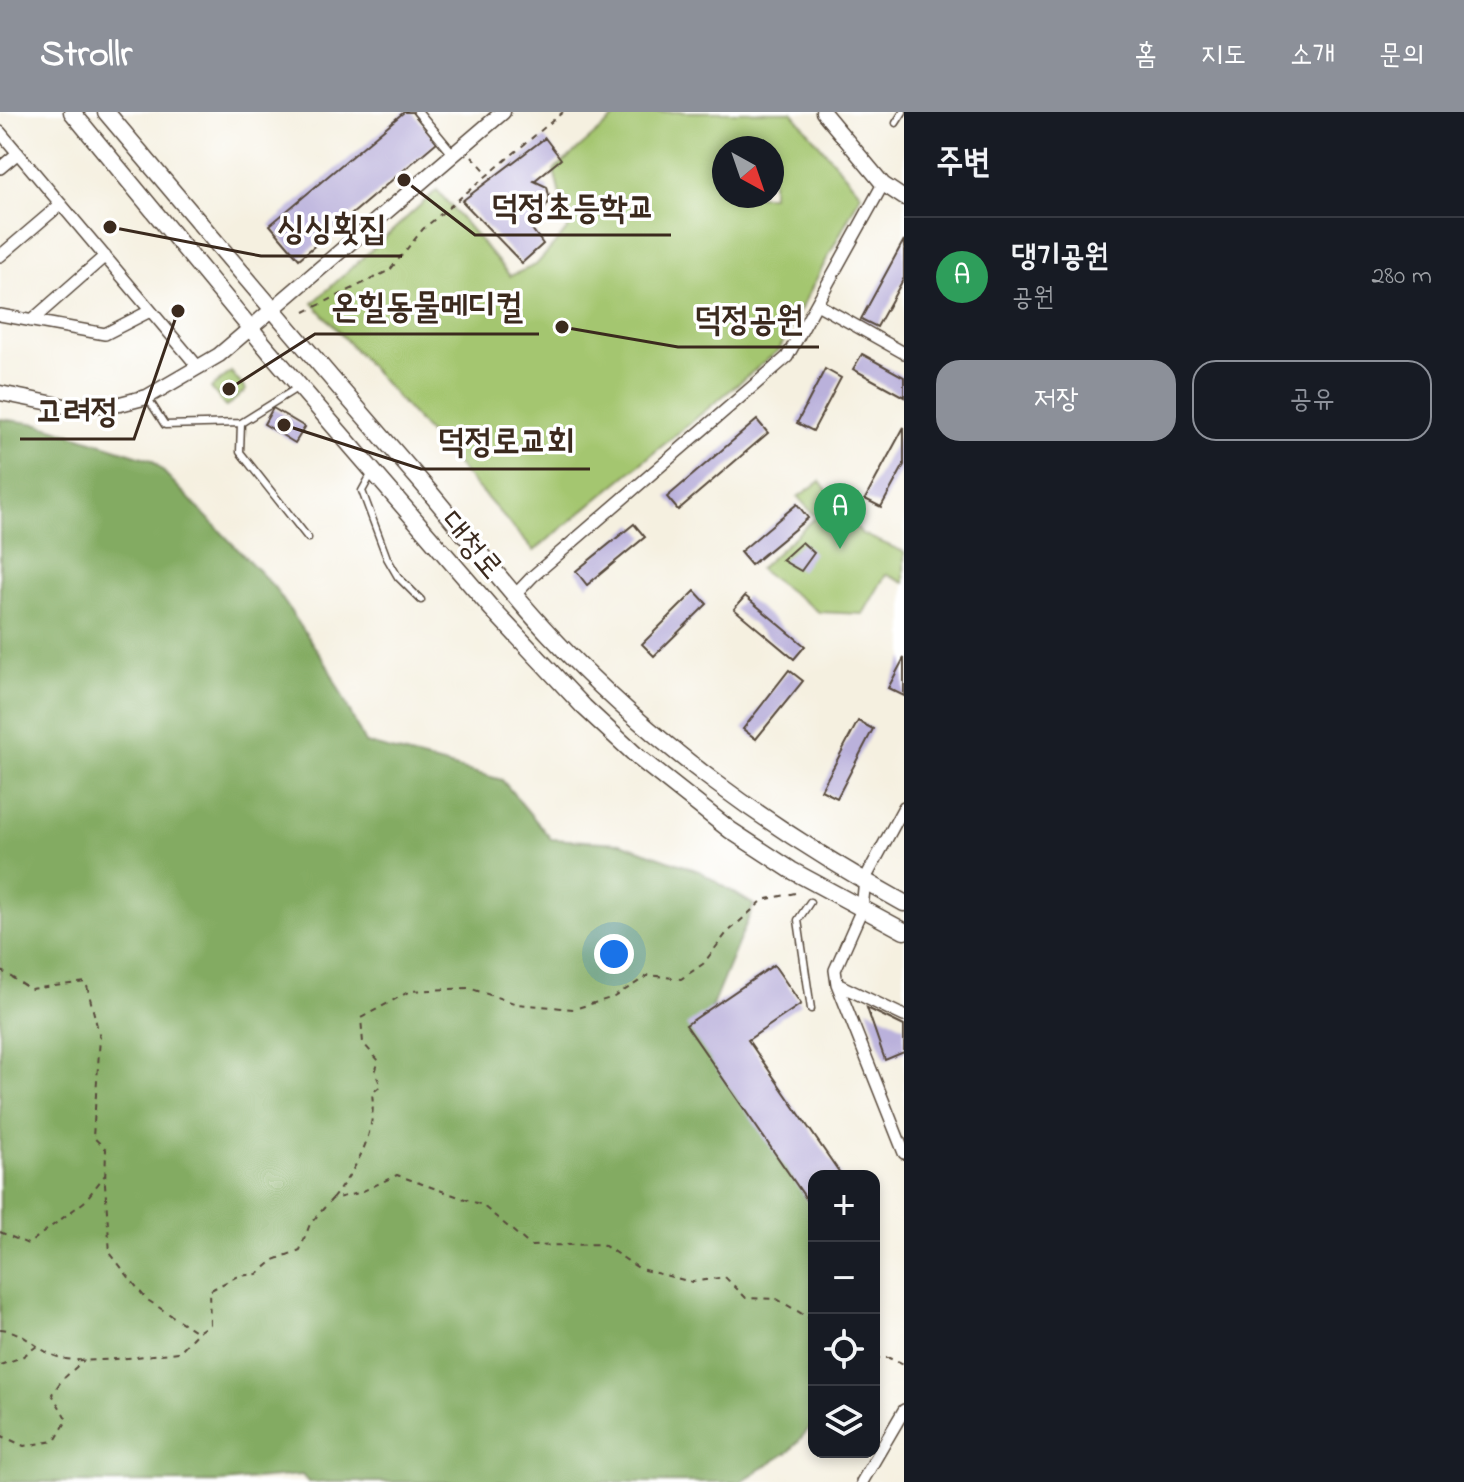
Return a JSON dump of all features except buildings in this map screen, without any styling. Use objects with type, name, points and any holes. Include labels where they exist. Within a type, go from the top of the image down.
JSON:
[{"type":"main road","name":"대청로","points":[[72,112],[250,327],[492,609],[584,707],[639,758],[730,830],[791,870],[904,931]]},
{"type":"main road","name":"대청로","points":[[106,112],[271,309],[447,511],[514,596],[603,688],[701,774],[807,846],[904,903]]},
{"type":"street","points":[[418,112],[458,150]]},
{"type":"street","points":[[0,393],[70,407],[120,404],[147,397],[199,368],[219,355],[503,112]]},
{"type":"street","points":[[823,112],[883,184],[904,198]]},
{"type":"street","points":[[0,132],[199,368]]},
{"type":"street","points":[[0,168],[18,153]]},
{"type":"street","points":[[514,596],[533,576],[787,357],[883,184]]},
{"type":"street","points":[[0,256],[61,204]]},
{"type":"street","points":[[31,321],[105,256]]},
{"type":"street","points":[[817,304],[904,353]]},
{"type":"street","points":[[0,315],[105,334],[150,311]]},
{"type":"street","points":[[904,807],[865,879],[862,909],[835,970],[837,984],[904,1153]]},
{"type":"street","points":[[837,984],[904,1016]]},
{"type":"street","points":[[862,1482],[904,1410]]},
{"type":"lane","points":[[896,123],[903,112]]},
{"type":"lane","points":[[147,397],[165,425],[241,423],[291,394],[300,385]]},
{"type":"lane","points":[[241,423],[240,452],[308,538]]},
{"type":"lane","points":[[374,470],[362,491],[387,558],[398,577],[421,600]]},
{"type":"lane","points":[[810,902],[798,920],[811,1009]]},
{"type":"path","points":[[305,312],[390,270],[423,229],[563,112]]},
{"type":"path","points":[[458,150],[489,175]]},
{"type":"path","points":[[0,1329],[15,1330],[61,1358],[179,1352],[210,1324],[209,1291],[238,1276],[257,1274],[274,1260],[300,1250],[310,1224],[353,1173],[367,1140],[374,1107],[372,1093],[381,1086],[375,1072],[379,1061],[363,1043],[361,1018],[410,991],[469,988],[517,1004],[574,1009],[614,997],[649,975],[681,979],[703,964],[726,934],[763,900],[795,893]]},
{"type":"path","points":[[0,970],[30,989],[86,982],[100,1038],[93,1137],[106,1149],[110,1253],[146,1299],[198,1332]]},
{"type":"path","points":[[0,1232],[28,1244],[84,1202],[105,1174]]},
{"type":"path","points":[[332,1199],[359,1193],[397,1175],[482,1205],[531,1246],[602,1244],[640,1269],[692,1282],[725,1277],[746,1298],[777,1299],[808,1317]]},
{"type":"path","points":[[0,1365],[22,1357],[38,1345]]},
{"type":"path","points":[[880,1358],[889,1358],[904,1365]]},
{"type":"path","points":[[0,1435],[24,1446],[55,1441],[67,1420],[52,1394],[85,1359]]},
{"type":"green space","points":[[621,112],[792,112],[861,194],[779,350],[534,551],[313,303],[437,190],[510,276],[536,265],[568,229],[554,170]]},
{"type":"green space","points":[[231,372],[246,390],[226,407],[211,388]]},
{"type":"green space","points":[[0,419],[39,424],[152,460],[274,587],[327,665],[365,743],[502,780],[551,839],[621,843],[699,871],[754,905],[698,1040],[808,1184],[808,1430],[790,1451],[740,1482],[308,1482],[302,1475],[219,1482],[0,1482]]},
{"type":"green space","points":[[820,481],[862,534],[904,552],[904,583],[886,574],[863,614],[819,612],[759,569],[816,517],[798,497]]},
{"type":"place","name":"덕정초등학교","points":[[404,180]]},
{"type":"place","name":"싱싱횟집","points":[[110,227]]},
{"type":"place","name":"고려정","points":[[178,311]]},
{"type":"place","name":"덕정공원","points":[[562,327]]},
{"type":"place","name":"온힐동물메디컬","points":[[229,389]]},
{"type":"place","name":"덕정로교회","points":[[284,425]]},
{"type":"place","name":"댕기공원","points":[[840,549]]}]
